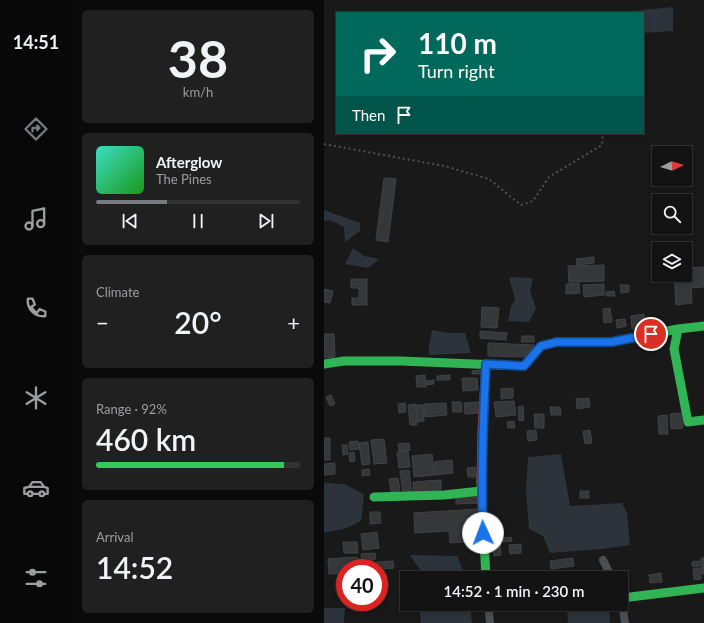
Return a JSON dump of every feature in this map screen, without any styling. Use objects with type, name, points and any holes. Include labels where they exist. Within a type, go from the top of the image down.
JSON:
[{"type":"street","points":[[324,364],[373,361],[524,366],[541,346],[557,342],[612,342],[678,329],[704,326]]},
{"type":"street","points":[[678,329],[674,349],[688,422],[704,420]]},
{"type":"street","points":[[486,364],[482,431],[481,491],[486,571]]},
{"type":"street","points":[[374,497],[444,495],[481,491]]},
{"type":"street","points":[[603,560],[608,571]]},
{"type":"street","points":[[628,596],[704,588]]},
{"type":"street","points":[[489,611],[490,623]]},
{"type":"street","points":[[624,611],[625,623]]},
{"type":"path","points":[[324,144],[444,166],[489,179],[521,205],[533,201],[549,177],[602,145],[603,134]]},
{"type":"shaded area","points":[[673,7],[673,31],[644,33],[644,12],[633,11]]},
{"type":"shaded area","points":[[324,210],[360,223],[360,231],[345,242],[344,227],[330,220],[324,221]]},
{"type":"shaded area","points":[[353,248],[364,256],[379,259],[368,268],[345,264]]},
{"type":"shaded area","points":[[509,277],[533,278],[530,291],[536,308],[529,322],[508,321],[511,306],[515,300]]},
{"type":"shaded area","points":[[432,330],[448,333],[465,333],[471,353],[429,355]]},
{"type":"shaded area","points":[[561,454],[570,506],[622,503],[627,513],[630,545],[550,553],[543,536],[529,529],[526,491],[528,457]]},
{"type":"shaded area","points":[[324,483],[344,484],[364,494],[361,521],[347,528],[324,533]]},
{"type":"shaded area","points":[[410,555],[457,556],[463,571],[421,571]]},
{"type":"shaded area","points":[[324,608],[336,608],[336,611],[345,611],[344,623],[324,623]]},
{"type":"shaded area","points":[[420,611],[471,611],[472,623],[421,623]]},
{"type":"shaded area","points":[[567,611],[609,611],[610,623],[568,623]]},
{"type":"building","points":[[384,178],[396,179],[388,242],[376,240]]},
{"type":"building","points":[[594,257],[594,263],[577,265],[576,259]]},
{"type":"building","points":[[604,265],[604,281],[569,282],[568,266]]},
{"type":"building","points":[[704,267],[704,287],[691,288],[692,303],[676,305],[674,282],[692,282],[692,268]]},
{"type":"building","points":[[351,279],[367,279],[367,305],[352,305],[352,298],[359,298],[359,288],[351,288]]},
{"type":"building","points":[[579,283],[580,293],[566,294],[566,284]]},
{"type":"building","points":[[604,284],[604,295],[584,297],[583,285]]},
{"type":"building","points":[[620,285],[629,285],[629,292],[621,293]]},
{"type":"building","points":[[324,289],[333,291],[330,303],[324,302]]},
{"type":"building","points":[[614,291],[615,296],[606,296],[606,292]]},
{"type":"building","points":[[482,307],[499,308],[497,328],[481,327]]},
{"type":"building","points":[[610,308],[612,322],[604,323],[603,309]]},
{"type":"building","points":[[644,314],[646,328],[632,329],[631,316]]},
{"type":"building","points":[[625,319],[626,326],[617,328],[616,320]]},
{"type":"building","points":[[480,331],[507,333],[506,340],[480,338]]},
{"type":"building","points":[[324,334],[334,334],[335,357],[324,358]]},
{"type":"building","points":[[522,336],[534,336],[534,342],[521,342]]},
{"type":"building","points":[[488,343],[534,345],[526,357],[488,356]]},
{"type":"building","points":[[480,370],[481,374],[472,374],[472,371]]},
{"type":"building","points":[[425,375],[426,387],[417,387],[416,376]]},
{"type":"building","points":[[450,375],[450,380],[437,380],[437,376]]},
{"type":"building","points":[[462,378],[477,378],[478,390],[463,391]]},
{"type":"building","points":[[434,380],[434,384],[426,385],[426,381]]},
{"type":"building","points":[[513,388],[513,398],[501,399],[501,389]]},
{"type":"building","points":[[331,395],[335,404],[330,406],[326,397]]},
{"type":"building","points":[[589,398],[590,407],[577,409],[576,399]]},
{"type":"building","points":[[514,401],[516,415],[496,417],[494,402]]},
{"type":"building","points":[[452,402],[461,402],[462,412],[453,412]]},
{"type":"building","points":[[479,402],[480,413],[465,414],[464,403]]},
{"type":"building","points":[[405,403],[406,412],[399,413],[398,404]]},
{"type":"building","points":[[446,403],[447,415],[425,417],[424,404]]},
{"type":"building","points":[[416,404],[417,425],[410,425],[408,405]]},
{"type":"building","points":[[416,405],[423,405],[424,421],[418,422]]},
{"type":"building","points":[[523,406],[524,420],[519,421],[518,407]]},
{"type":"building","points":[[550,407],[560,407],[561,415],[551,415]]},
{"type":"building","points":[[681,413],[683,428],[671,429],[670,414]]},
{"type":"building","points":[[534,414],[544,414],[544,428],[535,428]]},
{"type":"building","points":[[667,415],[668,434],[659,434],[658,416]]},
{"type":"building","points":[[514,421],[515,428],[508,428],[507,422]]},
{"type":"building","points":[[536,430],[537,440],[528,441],[527,431]]},
{"type":"building","points":[[590,430],[592,443],[585,444],[583,431]]},
{"type":"building","points":[[324,438],[330,438],[330,460],[324,460]]},
{"type":"building","points":[[384,439],[387,463],[374,464],[371,440]]},
{"type":"building","points":[[358,441],[359,449],[350,450],[349,442]]},
{"type":"building","points":[[368,442],[370,464],[362,465],[359,443]]},
{"type":"building","points":[[409,443],[410,450],[399,451],[398,444]]},
{"type":"building","points":[[342,445],[347,445],[348,454],[343,455]]},
{"type":"building","points":[[408,451],[410,467],[399,468],[397,452]]},
{"type":"building","points":[[354,452],[355,461],[350,462],[349,453]]},
{"type":"building","points":[[432,454],[434,475],[414,477],[412,456]]},
{"type":"building","points":[[452,460],[453,473],[435,475],[434,462]]},
{"type":"building","points":[[335,463],[335,474],[324,475],[324,464]]},
{"type":"building","points":[[475,467],[476,477],[468,477],[467,468]]},
{"type":"building","points":[[369,469],[370,475],[362,476],[362,470]]},
{"type":"building","points":[[409,470],[412,493],[403,494],[400,471]]},
{"type":"building","points":[[398,478],[400,491],[391,492],[389,479]]},
{"type":"building","points":[[441,480],[441,491],[414,493],[413,482]]},
{"type":"building","points":[[580,491],[589,491],[589,498],[580,498]]},
{"type":"building","points":[[480,494],[480,503],[456,504],[456,495]]},
{"type":"building","points":[[479,509],[481,541],[450,543],[449,531],[415,533],[414,513]]},
{"type":"building","points":[[370,512],[380,512],[381,523],[370,524]]},
{"type":"building","points":[[377,532],[379,548],[363,550],[361,534]]},
{"type":"building","points":[[511,537],[512,541],[503,542],[503,538]]},
{"type":"building","points":[[343,542],[357,542],[358,553],[344,553]]},
{"type":"building","points":[[492,542],[500,542],[501,555],[494,556]]},
{"type":"building","points":[[521,544],[521,553],[510,554],[509,545]]},
{"type":"building","points":[[375,553],[376,559],[362,559],[361,554]]},
{"type":"building","points":[[357,557],[357,559],[336,559],[336,574],[329,574],[328,559]]},
{"type":"building","points":[[573,558],[574,566],[551,569],[550,561]]},
{"type":"building","points":[[701,558],[704,558],[704,574],[702,574]]},
{"type":"building","points":[[388,561],[393,561],[394,568],[388,568]]},
{"type":"building","points":[[700,561],[700,566],[692,566],[692,562]]},
{"type":"building","points":[[693,568],[700,568],[701,579],[694,580]]},
{"type":"building","points":[[661,573],[662,582],[650,583],[649,575]]},
{"type":"traffic: fast","points":[[324,364],[344,361],[401,361],[524,366],[541,346],[557,342],[612,342],[678,329],[704,326]]},
{"type":"traffic: fast","points":[[678,329],[674,349],[688,422],[704,420]]},
{"type":"traffic: fast","points":[[481,481],[486,571]]},
{"type":"traffic: fast","points":[[374,497],[444,495],[481,491]]},
{"type":"traffic: fast","points":[[628,597],[704,588]]},
{"type":"traffic: jam","points":[[481,481],[486,364]]},
{"type":"route","points":[[483,533],[481,491],[482,431],[486,364],[524,366],[541,346],[557,342],[612,342],[651,334]]}]
